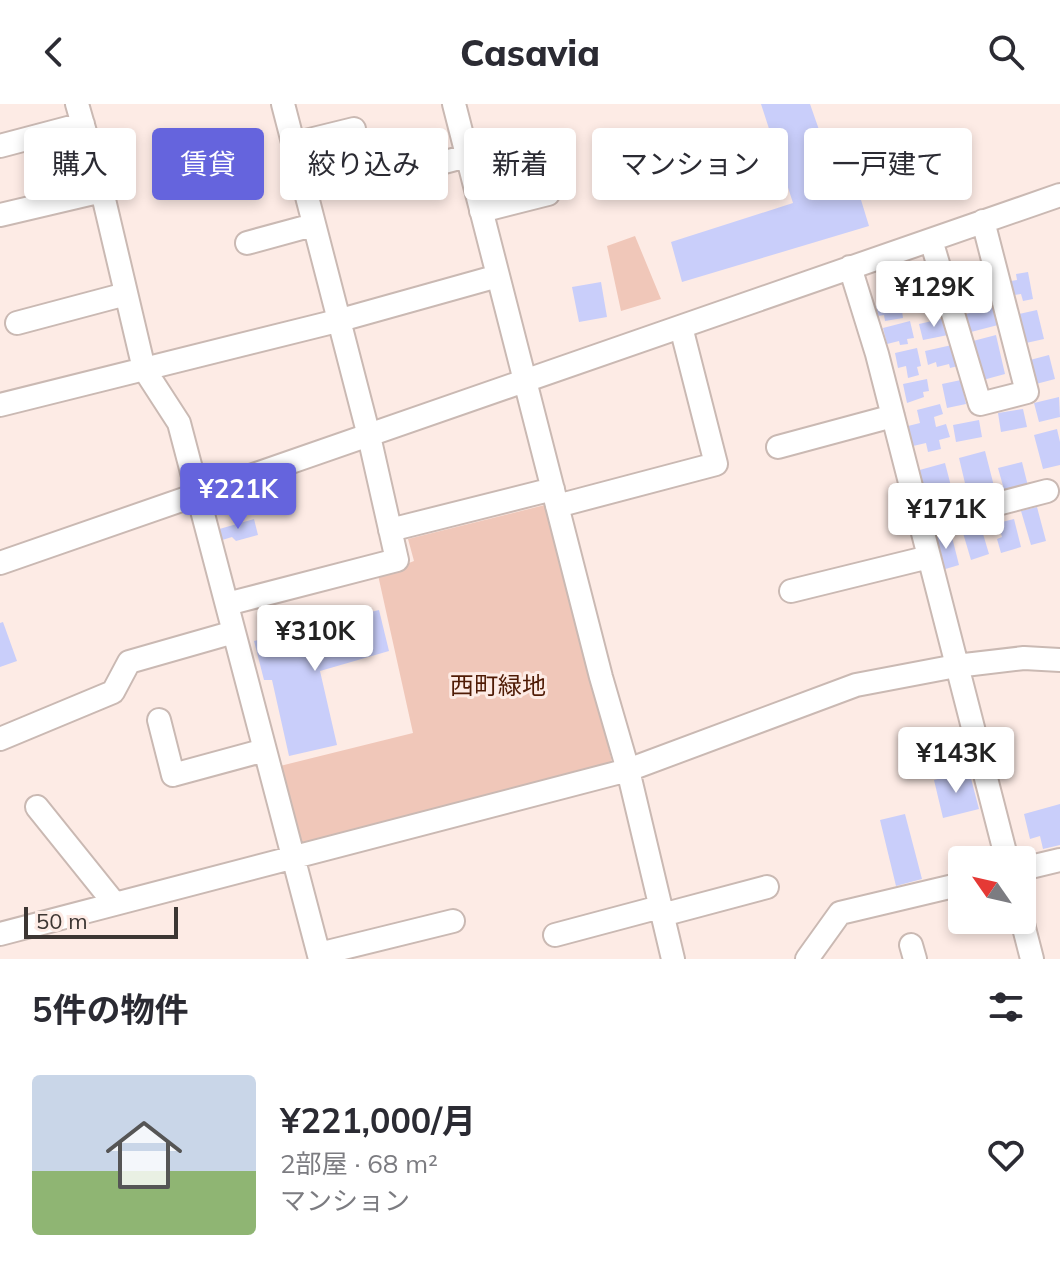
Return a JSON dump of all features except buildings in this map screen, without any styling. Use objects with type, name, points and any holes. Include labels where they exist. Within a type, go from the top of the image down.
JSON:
[{"type":"street","points":[[283,104],[289,128]]},
{"type":"street","points":[[454,104],[464,144]]},
{"type":"street","points":[[0,146],[82,110]]},
{"type":"street","points":[[0,563],[1060,195]]},
{"type":"street","points":[[0,215],[64,200]]},
{"type":"street","points":[[104,200],[144,369],[179,423],[319,957],[453,921]]},
{"type":"street","points":[[227,604],[397,560],[369,436],[307,200]]},
{"type":"street","points":[[478,200],[601,677],[628,770],[673,959]]},
{"type":"street","points":[[481,211],[524,200]]},
{"type":"street","points":[[931,240],[980,404],[1027,392],[983,221]]},
{"type":"street","points":[[247,243],[313,225]]},
{"type":"street","points":[[850,267],[893,416],[1003,846]]},
{"type":"street","points":[[0,405],[337,321],[498,276]]},
{"type":"street","points":[[17,323],[126,294]]},
{"type":"street","points":[[390,530],[716,464],[681,327]]},
{"type":"street","points":[[778,447],[893,416]]},
{"type":"street","points":[[920,524],[1047,491]]},
{"type":"street","points":[[791,591],[929,557]]},
{"type":"street","points":[[0,739],[113,692],[129,662],[234,632]]},
{"type":"street","points":[[0,934],[628,770],[856,685],[956,666],[1024,658],[1060,660]]},
{"type":"street","points":[[159,720],[173,775],[265,750]]},
{"type":"street","points":[[37,807],[115,904]]},
{"type":"street","points":[[1036,866],[1060,860]]},
{"type":"street","points":[[555,935],[767,887]]},
{"type":"street","points":[[807,959],[840,913],[948,887]]},
{"type":"street","points":[[1026,934],[1032,959]]},
{"type":"green space","points":[[635,236],[661,299],[621,311],[607,246]]},
{"type":"green space","name":"西町緑地","points":[[549,504],[612,762],[302,844],[280,766],[413,733],[378,575],[414,561],[408,539]]}]
